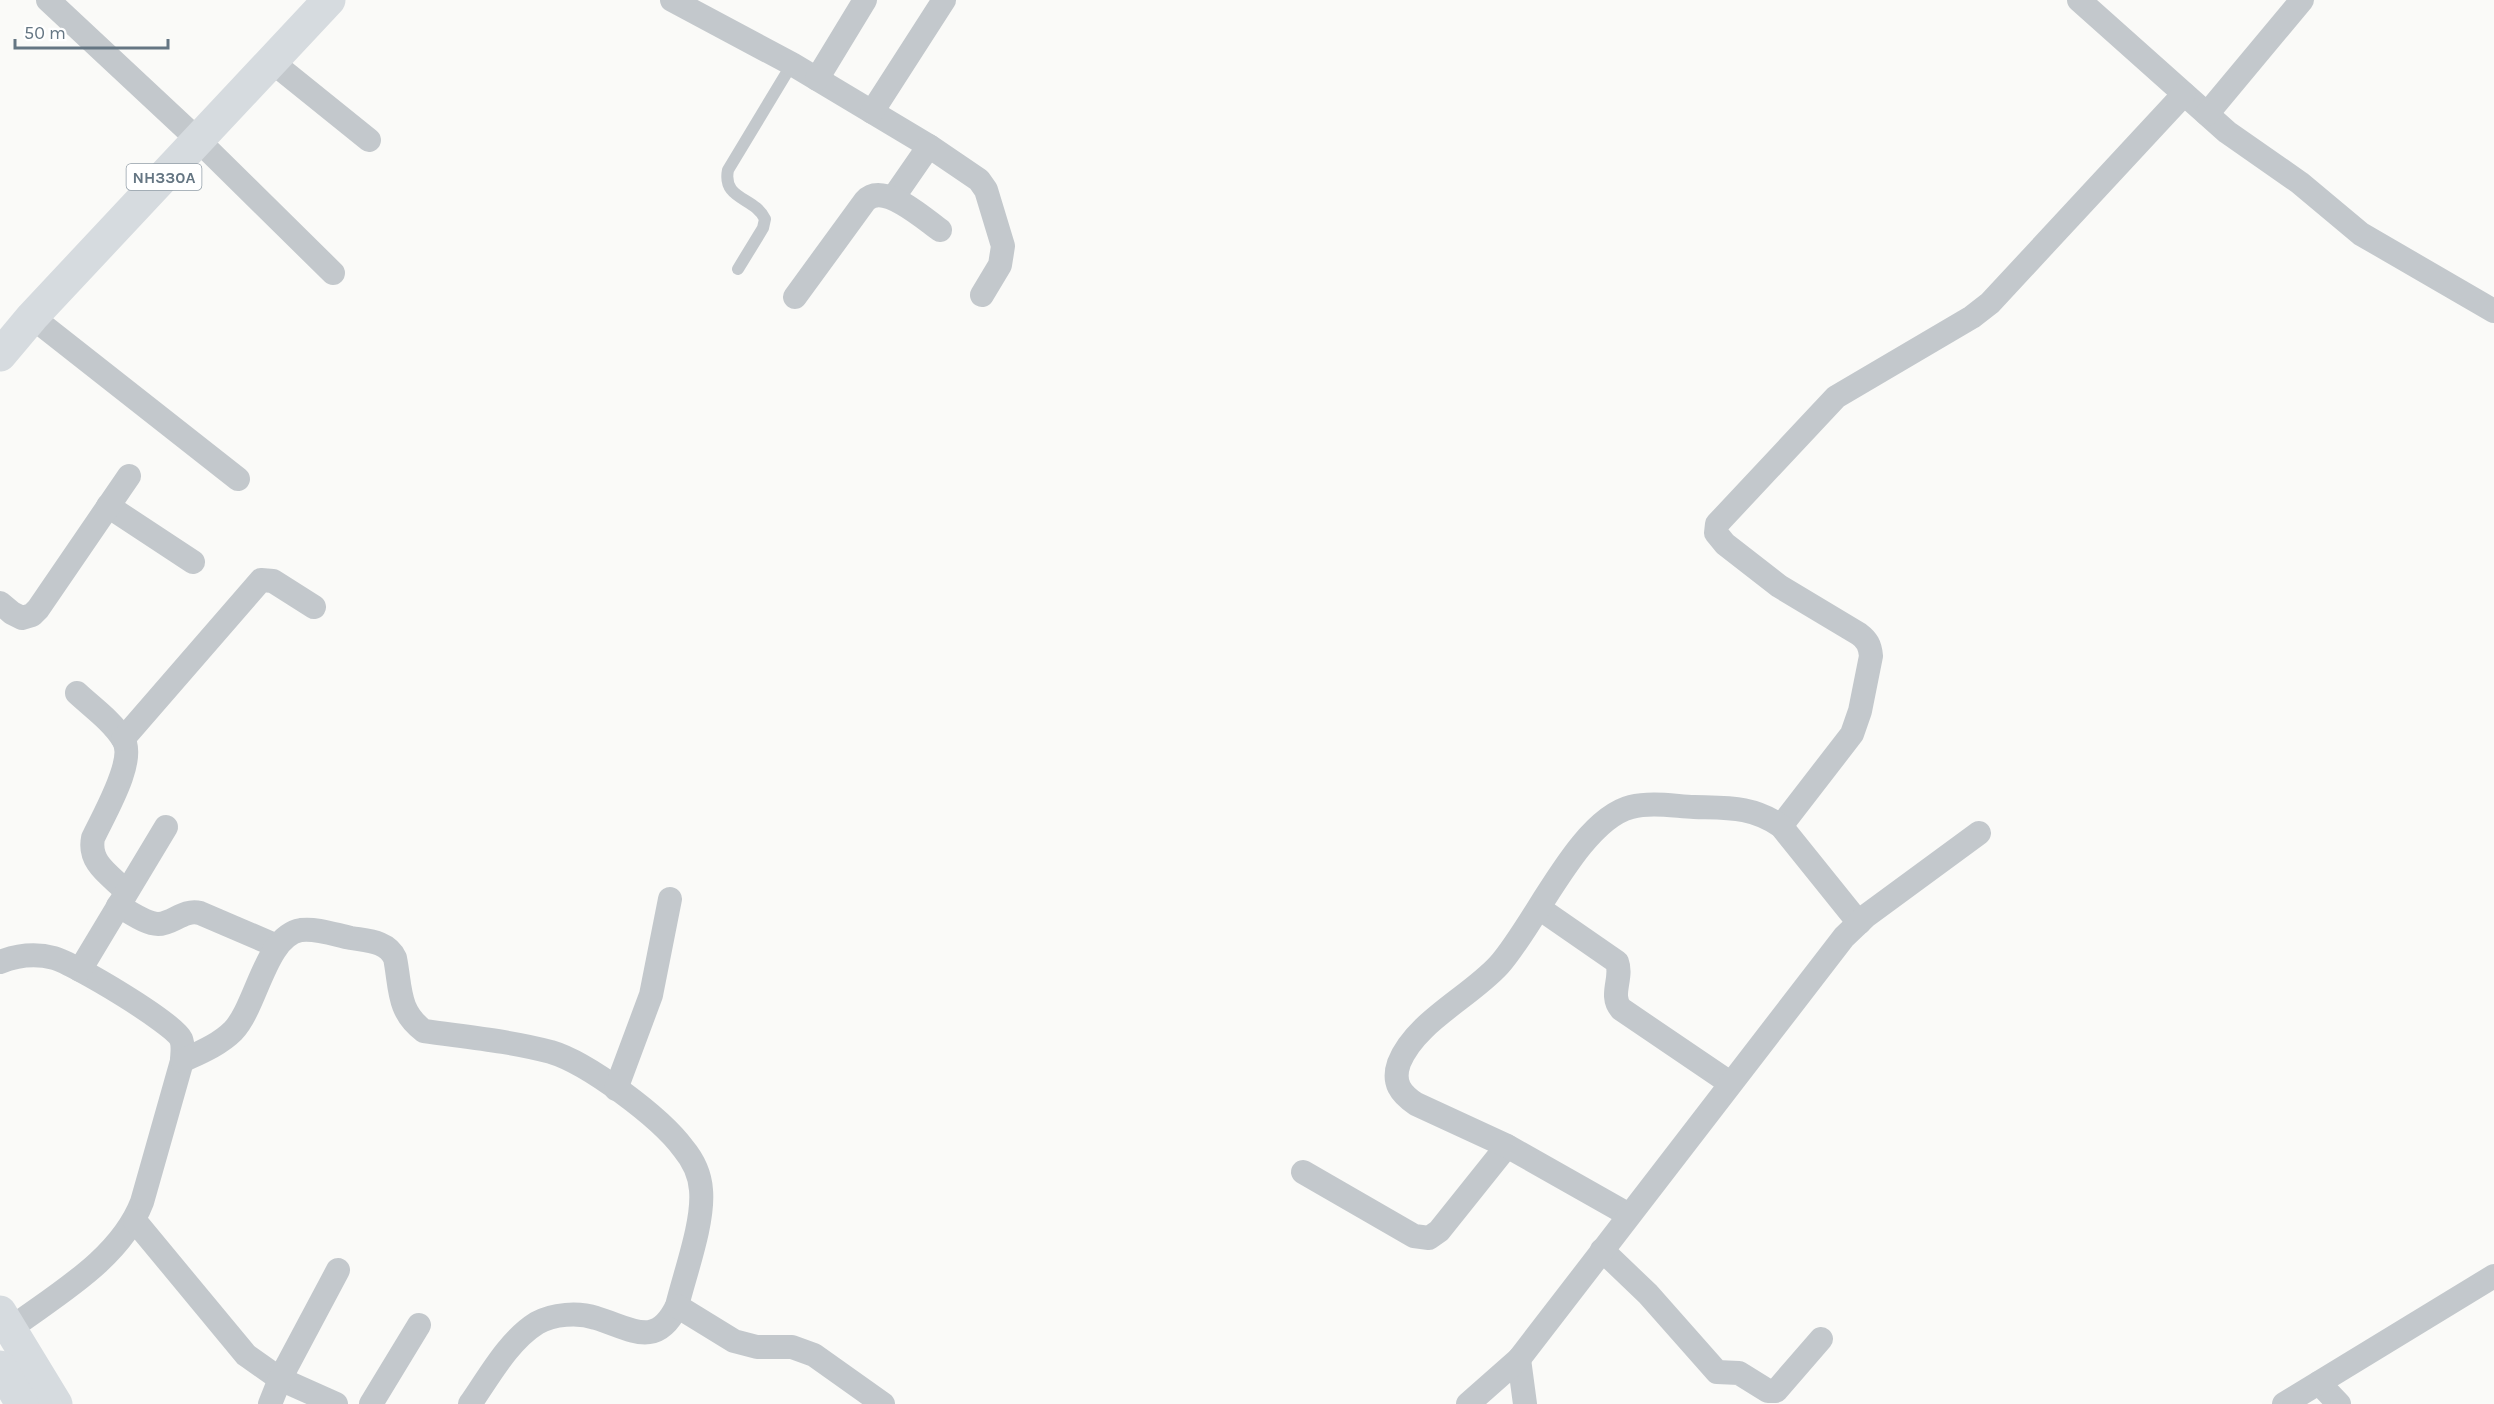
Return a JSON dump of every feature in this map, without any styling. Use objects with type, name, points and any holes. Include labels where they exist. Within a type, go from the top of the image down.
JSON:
[{"type":"highway","name":"NH330A","points":[[0,355],[32,317],[329,0]]},
{"type":"highway","points":[[5,1321],[56,1404]]},
{"type":"street","points":[[48,0],[198,140],[333,273]]},
{"type":"street","points":[[672,0],[792,64],[929,146],[979,180],[986,190],[1003,246],[1000,265],[982,295]]},
{"type":"street","points":[[817,79],[865,0]]},
{"type":"street","points":[[872,112],[944,0]]},
{"type":"street","points":[[2079,0],[2227,132],[2300,183],[2361,234],[2494,311]]},
{"type":"street","points":[[2207,114],[2302,0]]},
{"type":"street","points":[[271,61],[369,140]]},
{"type":"street","points":[[1780,826],[1852,734],[1860,711],[1871,649],[1865,638],[1779,586],[1725,544],[1716,533],[1717,524],[1836,397],[1972,317],[1990,303],[2184,94]]},
{"type":"street","points":[[893,198],[929,146]]},
{"type":"street","points":[[795,297],[869,197],[877,194],[893,198],[940,230]]},
{"type":"street","points":[[32,317],[238,479]]},
{"type":"street","points":[[0,603],[18,617],[32,615],[129,476]]},
{"type":"street","points":[[108,506],[193,562]]},
{"type":"street","points":[[123,739],[261,580],[273,581],[314,607]]},
{"type":"street","points":[[77,693],[123,739],[127,751],[126,766],[91,847],[94,860],[122,898],[155,924],[188,912],[200,913],[277,946]]},
{"type":"street","points":[[1629,1215],[1507,1146],[1416,1104],[1401,1093],[1396,1076],[1403,1055],[1424,1029],[1497,968],[1514,947],[1561,873],[1600,823],[1629,807],[1644,805],[1734,808],[1766,815],[1780,826],[1859,923]]},
{"type":"street","points":[[80,970],[166,827]]},
{"type":"street","points":[[1468,1404],[1519,1359],[1817,970],[1859,923],[1979,833]]},
{"type":"street","points":[[616,1089],[651,995],[670,899]]},
{"type":"street","points":[[1539,908],[1617,962],[1619,973],[1615,999],[1621,1009],[1730,1083]]},
{"type":"street","points":[[182,1061],[211,1047],[234,1030],[277,946],[291,934],[308,930],[386,946],[395,958],[406,1013],[412,1022],[424,1031],[520,1045],[552,1053],[578,1063],[616,1089],[670,1132],[684,1149],[699,1178],[700,1212],[677,1306],[665,1325],[647,1332],[628,1330],[594,1317],[576,1315],[556,1316],[538,1323],[515,1342],[470,1404]]},
{"type":"street","points":[[0,962],[15,956],[34,955],[56,959],[80,970],[176,1032],[181,1039],[182,1061],[135,1221],[85,1273],[5,1321]]},
{"type":"street","points":[[1303,1172],[1414,1236],[1429,1238],[1439,1231],[1507,1146]]},
{"type":"street","points":[[135,1221],[225,1332],[246,1354],[280,1379],[336,1404]]},
{"type":"street","points":[[1602,1250],[1648,1294],[1717,1372],[1738,1373],[1768,1391],[1776,1391],[1821,1339]]},
{"type":"street","points":[[270,1404],[280,1379],[338,1270]]},
{"type":"street","points":[[2284,1404],[2494,1276]]},
{"type":"street","points":[[677,1306],[734,1341],[757,1347],[802,1349],[884,1404]]},
{"type":"street","points":[[371,1404],[419,1325]]},
{"type":"street","points":[[1519,1359],[1525,1404]]},
{"type":"street","points":[[2319,1383],[2339,1404]]},
{"type":"lane","points":[[738,269],[763,228],[765,219],[756,208],[729,189],[726,184],[728,171],[792,64]]}]
